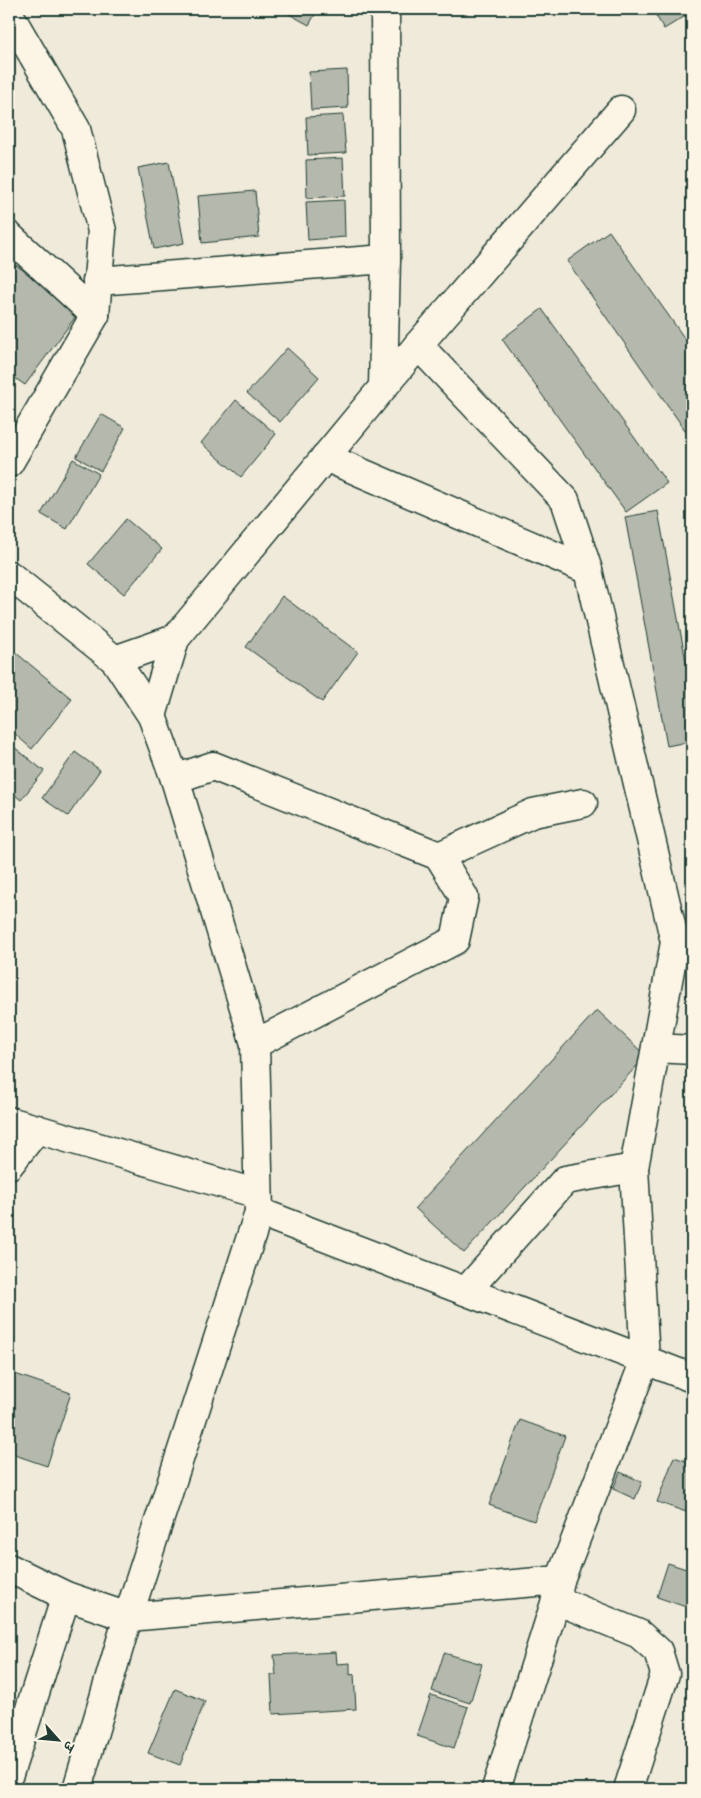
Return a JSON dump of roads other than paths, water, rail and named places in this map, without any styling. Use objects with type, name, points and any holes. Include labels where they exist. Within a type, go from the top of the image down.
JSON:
[{"type":"street","points":[[383,387],[386,259],[385,9]]},
{"type":"street","points":[[9,463],[96,315],[102,231],[76,129],[12,27]]},
{"type":"street","points":[[152,716],[175,639],[418,345],[621,110]]},
{"type":"street","points":[[9,236],[96,315]]},
{"type":"street","points":[[97,281],[386,259]]},
{"type":"street","points":[[418,345],[565,500],[588,570],[675,942],[634,1168],[645,1360],[558,1590],[496,1789]]},
{"type":"street","points":[[325,457],[588,570]]},
{"type":"street","points":[[9,574],[114,660],[152,716],[175,779],[255,1044],[259,1203],[128,1617],[77,1789]]},
{"type":"street","points":[[114,660],[175,639]]},
{"type":"street","points":[[175,779],[213,766],[439,856],[464,897],[456,940],[255,1044]]},
{"type":"street","points":[[439,856],[533,813],[583,803]]},
{"type":"street","points":[[656,1048],[692,1050]]},
{"type":"street","points":[[9,1121],[259,1203],[466,1291],[692,1378]]},
{"type":"street","points":[[9,1165],[37,1129]]},
{"type":"street","points":[[466,1291],[565,1180],[634,1168]]},
{"type":"street","points":[[9,1568],[66,1596],[128,1617],[558,1590],[639,1634],[658,1651],[665,1674],[628,1789]]},
{"type":"street","points":[[9,1774],[66,1596]]}]
